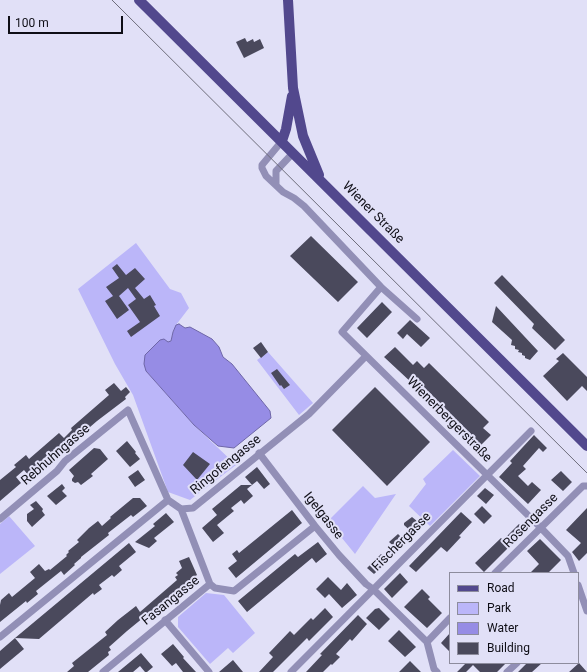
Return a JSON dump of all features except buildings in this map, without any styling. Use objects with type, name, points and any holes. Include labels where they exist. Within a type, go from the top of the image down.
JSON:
[{"type":"main road","name":"Wiener Straße","points":[[139,0],[587,446]]},
{"type":"main road","points":[[288,0],[293,88],[303,136],[321,181]]},
{"type":"main road","points":[[282,142],[286,129],[293,88]]},
{"type":"street","points":[[282,142],[262,165],[266,176],[276,186],[304,206],[381,287],[417,319]]},
{"type":"street","points":[[276,186],[276,171],[293,153]]},
{"type":"street","name":"Wienerbergerstraße","points":[[381,287],[342,332],[541,528],[568,556],[574,572]]},
{"type":"street","name":"Ringofengasse","points":[[181,509],[193,508],[309,414],[366,356]]},
{"type":"street","name":"Rebhuhngasse","points":[[0,518],[57,471],[65,461],[128,410],[168,500]]},
{"type":"street","name":"Fischergasse","points":[[291,672],[531,430]]},
{"type":"street","name":"Igelgasse","points":[[259,453],[339,555],[366,584],[426,642]]},
{"type":"street","name":"Rosengasse","points":[[496,572],[585,486]]},
{"type":"street","points":[[0,637],[168,500],[181,509],[210,584]]},
{"type":"street","name":"Fasangasse","points":[[103,672],[210,584],[215,588],[234,590],[315,526]]},
{"type":"street","points":[[579,587],[586,601],[587,611]]},
{"type":"street","points":[[437,672],[434,668],[426,642],[449,619]]},
{"type":"street","points":[[165,620],[209,672]]},
{"type":"street","points":[[507,672],[515,664]]},
{"type":"green space","points":[[136,243],[170,289],[181,293],[189,308],[176,325],[171,341],[168,342],[146,371],[194,425],[236,465],[190,500],[168,492],[133,395],[115,364],[78,289]]},
{"type":"green space","points":[[268,352],[313,403],[299,415],[257,360]]},
{"type":"green space","points":[[453,450],[480,476],[430,526],[409,506],[426,484],[423,479]]},
{"type":"green space","points":[[363,486],[375,498],[396,494],[355,554],[328,521]]},
{"type":"green space","points":[[9,516],[35,546],[0,574],[0,524]]},
{"type":"green space","points":[[206,593],[224,595],[255,633],[233,653],[228,648],[210,664],[178,627],[178,617]]},
{"type":"water","points":[[179,324],[185,328],[190,327],[212,339],[219,347],[223,357],[232,364],[270,411],[271,418],[234,448],[218,446],[194,425],[146,371],[144,364],[145,355],[160,340],[164,339],[168,342],[171,341],[176,325]]},
{"type":"tram line","points":[[112,0],[587,473]]}]
